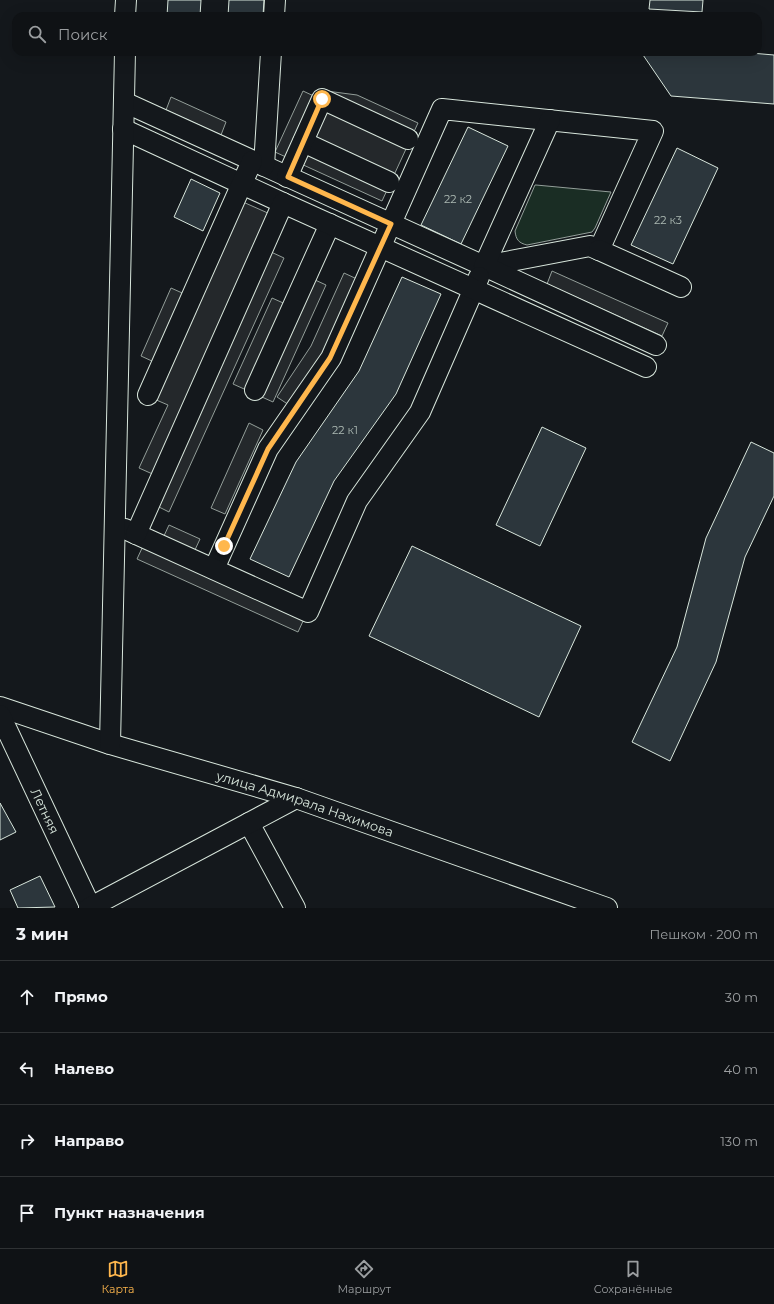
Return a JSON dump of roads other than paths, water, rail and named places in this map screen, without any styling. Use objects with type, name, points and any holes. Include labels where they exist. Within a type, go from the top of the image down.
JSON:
[{"type":"street","points":[[125,12],[126,0]]},
{"type":"street","points":[[274,12],[275,0]]},
{"type":"street","points":[[110,744],[125,56]]},
{"type":"street","points":[[148,395],[242,184],[258,163],[271,56]]},
{"type":"street","points":[[288,177],[322,99],[408,139]]},
{"type":"street","points":[[124,102],[656,344]]},
{"type":"street","points":[[214,569],[268,449],[330,358],[442,109],[653,131],[599,250]]},
{"type":"street","points":[[114,524],[308,612],[357,501],[420,412],[550,120]]},
{"type":"street","points":[[123,129],[646,367]]},
{"type":"street","points":[[303,142],[389,182]]},
{"type":"street","points":[[136,534],[283,203]]},
{"type":"street","points":[[255,390],[330,224]]},
{"type":"street","points":[[484,266],[590,246],[681,287]]},
{"type":"street","name":"улица Адмирала Нахимова","points":[[0,707],[110,744],[296,798],[606,908]]},
{"type":"street","name":"Летняя","points":[[0,715],[90,908]]},
{"type":"street","points":[[90,908],[296,798]]},
{"type":"street","points":[[249,823],[295,908]]}]
